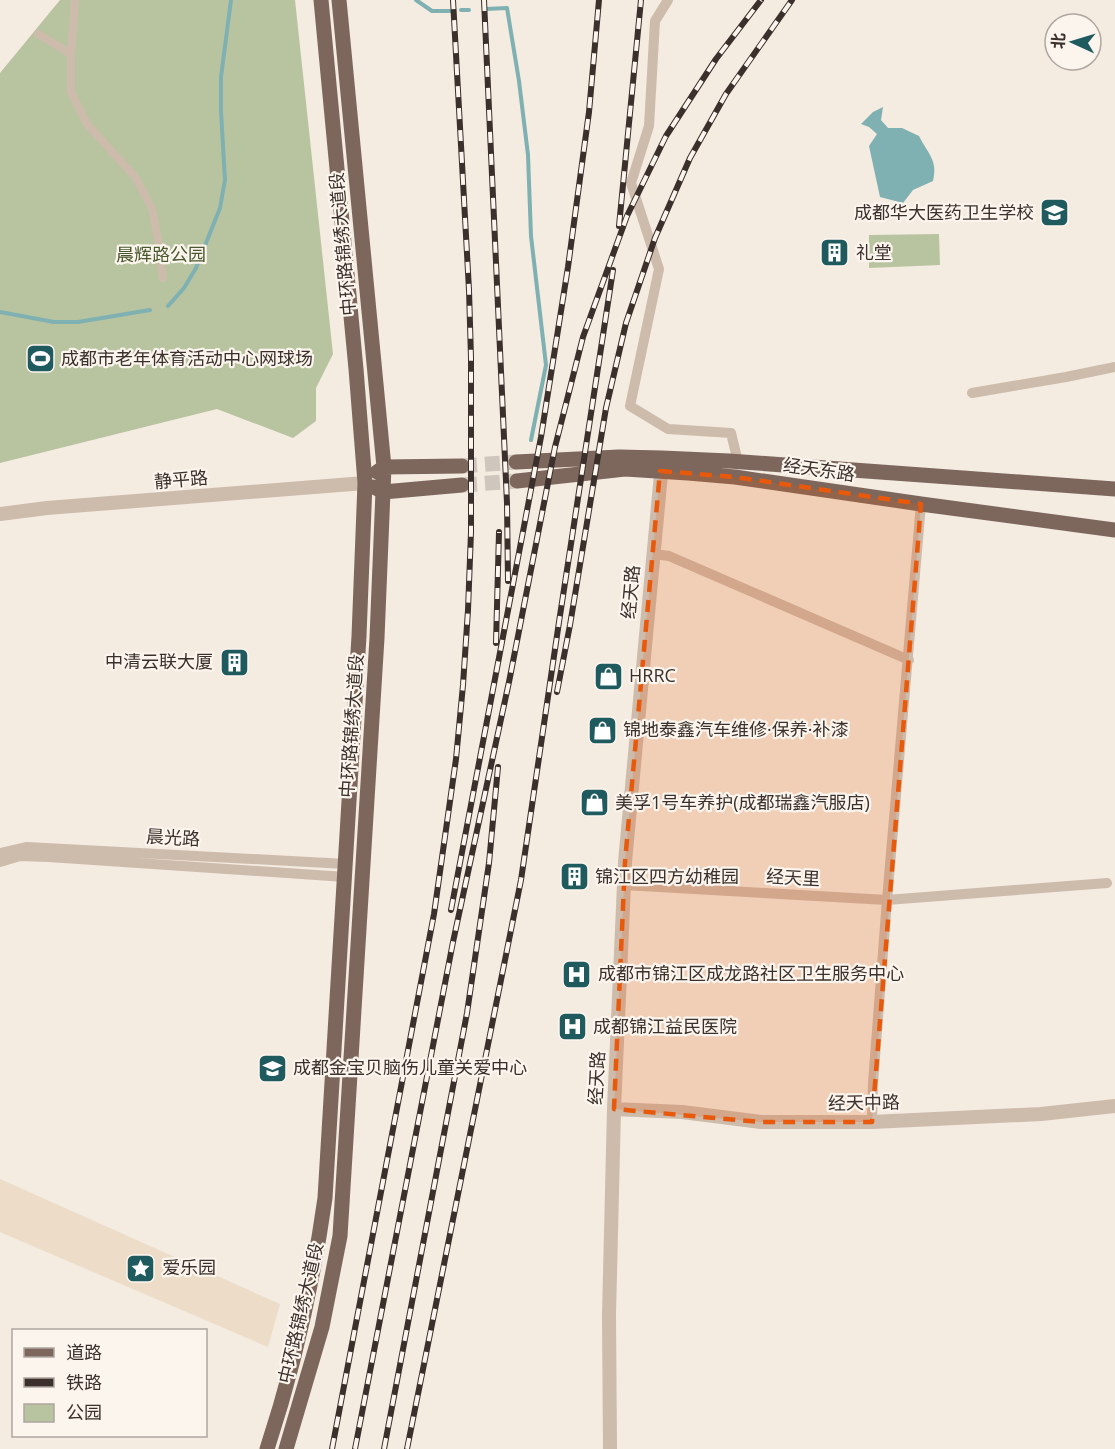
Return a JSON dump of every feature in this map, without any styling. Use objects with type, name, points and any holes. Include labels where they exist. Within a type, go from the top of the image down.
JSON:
[{"type":"main road","name":"中环路锦绣大道段","points":[[267,1449],[304,1320],[325,1198],[359,636],[365,483],[321,0]]},
{"type":"main road","name":"中环路锦绣大道段","points":[[286,1449],[322,1327],[339,1236],[377,638],[384,466],[339,0]]},
{"type":"main road","name":"经天东路","points":[[516,462],[619,457],[735,477],[1115,530]]},
{"type":"main road","name":"经天东路","points":[[517,481],[661,464],[738,462],[1115,489]]},
{"type":"main road","points":[[462,466],[384,466],[365,483],[383,492],[462,485]]},
{"type":"street","points":[[75,0],[71,92],[87,124],[136,178],[152,209],[163,278]]},
{"type":"street","points":[[668,0],[655,21],[649,126],[631,183],[659,269],[630,405],[668,429],[730,433],[738,462]]},
{"type":"street","points":[[38,34],[71,54]]},
{"type":"street","points":[[972,393],[1115,366]]},
{"type":"street","name":"经天路","points":[[610,1449],[609,1315],[614,1109],[624,885],[661,464]]},
{"type":"street","name":"静平路","points":[[0,514],[59,507],[365,483]]},
{"type":"street","points":[[872,1122],[887,900],[921,504]]},
{"type":"street","points":[[653,554],[669,556],[909,660]]},
{"type":"street","name":"晨光路","points":[[0,853],[27,847],[345,870]]},
{"type":"street","name":"晨光路","points":[[0,862],[20,856],[345,870]]},
{"type":"street","name":"经天里","points":[[624,885],[887,900],[1107,883]]},
{"type":"street","name":"经天中路","points":[[614,1109],[682,1112],[761,1122],[872,1122],[1041,1114],[1115,1106]]},
{"type":"highlighted area","points":[[660,471],[735,477],[921,504],[872,1122],[761,1122],[614,1109],[625,862]]},
{"type":"green space","name":"晨辉路公园","points":[[60,0],[295,0],[333,354],[316,388],[316,421],[293,438],[217,409],[0,463],[0,73]]},
{"type":"green space","points":[[939,234],[940,265],[869,268],[869,235]]},
{"type":"shaded area","name":"爱乐园","points":[[0,1179],[280,1304],[268,1347],[0,1232]]},
{"type":"water","points":[[883,107],[881,120],[888,128],[902,128],[919,136],[933,162],[933,181],[913,190],[903,203],[880,197],[869,146],[877,134],[861,124],[873,112]]},
{"type":"waterway","points":[[168,306],[184,288],[196,268],[220,208],[225,180],[221,77],[231,0]]},
{"type":"waterway","points":[[416,0],[432,11],[451,11]]},
{"type":"waterway","points":[[485,9],[507,8],[528,155],[531,236],[546,365],[531,440]]},
{"type":"waterway","points":[[461,10],[469,10]]},
{"type":"waterway","points":[[0,312],[54,322],[78,322],[150,310]]},
{"type":"tunnel","points":[[462,466],[516,462]]},
{"type":"tunnel","points":[[462,485],[517,481]]},
{"type":"railway","points":[[332,1449],[434,914],[456,759],[463,685],[471,532],[471,358],[453,0]]},
{"type":"railway","points":[[484,0],[507,503],[508,581]]},
{"type":"railway","points":[[451,910],[541,437],[568,267],[589,112],[599,0]]},
{"type":"railway","points":[[619,226],[641,0]]},
{"type":"railway","points":[[355,1449],[453,942],[509,682],[555,447],[583,337],[627,216],[666,136],[716,59],[761,0]]},
{"type":"railway","points":[[557,692],[606,408],[626,323],[655,238],[690,158],[726,94],[792,0]]},
{"type":"railway","points":[[407,1449],[521,880],[613,270]]},
{"type":"railway","points":[[496,643],[499,532]]},
{"type":"railway","points":[[384,1449],[467,1013],[489,863],[498,767]]},
{"type":"place","name":"成都华大医药卫生学校","points":[[1055,213]]},
{"type":"place","name":"礼堂","points":[[835,253]]},
{"type":"place","name":"成都市老年体育活动中心网球场","points":[[40,359]]},
{"type":"place","name":"中清云联大厦","points":[[234,662]]},
{"type":"place","name":"HRRC","points":[[608,676]]},
{"type":"place","name":"锦地泰鑫汽车维修·保养·补漆","points":[[602,730]]},
{"type":"place","name":"美孚1号车养护(成都瑞鑫汽服店)","points":[[594,803]]},
{"type":"place","name":"锦江区四方幼稚园","points":[[574,877]]},
{"type":"place","name":"成都市锦江区成龙路社区卫生服务中心","points":[[577,974]]},
{"type":"place","name":"成都锦江益民医院","points":[[572,1027]]},
{"type":"place","name":"成都金宝贝脑伤儿童关爱中心","points":[[272,1068]]},
{"type":"place","name":"爱乐园","points":[[141,1268]]}]
